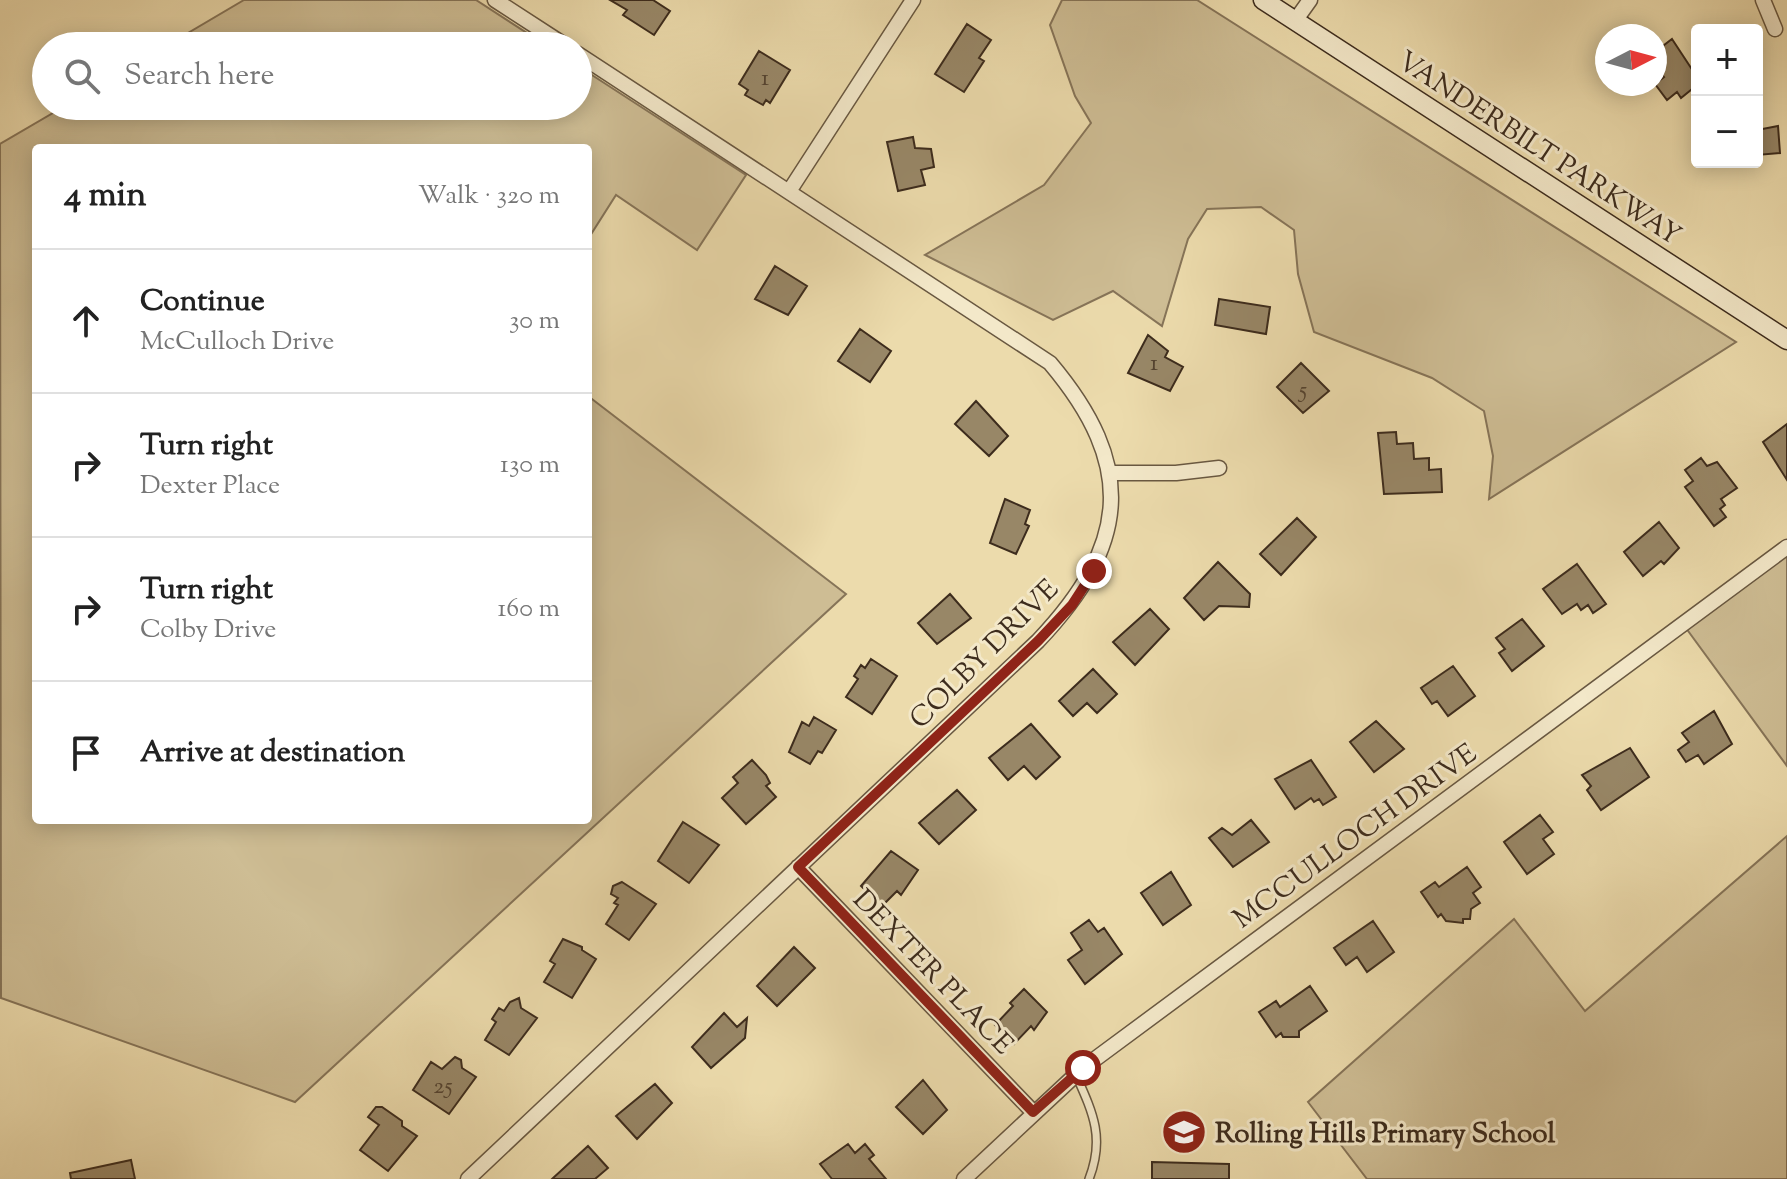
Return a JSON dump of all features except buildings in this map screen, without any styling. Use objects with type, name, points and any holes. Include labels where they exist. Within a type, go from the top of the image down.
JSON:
[{"type":"main road","name":"VANDERBILT PARKWAY","points":[[1263,0],[1787,340]]},
{"type":"street","points":[[495,0],[544,32]]},
{"type":"street","points":[[790,190],[913,0]]},
{"type":"street","points":[[1295,21],[1310,0]]},
{"type":"street","points":[[1763,0],[1775,29]]},
{"type":"street","name":"COLBY DRIVE","points":[[468,1179],[971,707],[1072,605],[1094,571],[1109,517],[1109,473],[1100,435],[1080,399],[1050,363],[592,63]]},
{"type":"street","points":[[1109,473],[1176,473],[1219,468]]},
{"type":"street","name":"MCCULLOCH DRIVE","points":[[964,1179],[1075,1074],[1787,547]]},
{"type":"street","name":"DEXTER PLACE","points":[[798,867],[1033,1112]]},
{"type":"lane","points":[[1075,1074],[1094,1117],[1098,1156],[1089,1179]]},
{"type":"shaded area","points":[[244,0],[476,0],[525,32],[190,32]]},
{"type":"shaded area","points":[[1062,0],[1197,0],[1736,342],[1489,499],[1493,456],[1484,411],[1432,378],[1314,332],[1298,274],[1294,230],[1261,207],[1207,209],[1188,239],[1162,326],[1113,291],[1053,320],[925,255],[1044,185],[1091,123],[1075,96],[1050,25]]},
{"type":"shaded area","points":[[592,75],[746,175],[697,250],[616,195],[592,233],[592,144],[32,144],[32,824],[592,824],[592,399],[846,594],[295,1102],[1,998],[0,144],[41,120],[592,120]]},
{"type":"shaded area","points":[[1787,547],[1787,766],[1683,624]]},
{"type":"shaded area","points":[[1787,836],[1787,1179],[1367,1179],[1308,1102],[1514,919],[1585,1011]]},
{"type":"place","name":"Rolling Hills Primary School","points":[[1184,1132]]},
{"type":"route","points":[[1083,1068],[1033,1112],[798,867],[1038,641],[1072,605],[1094,571]]}]
